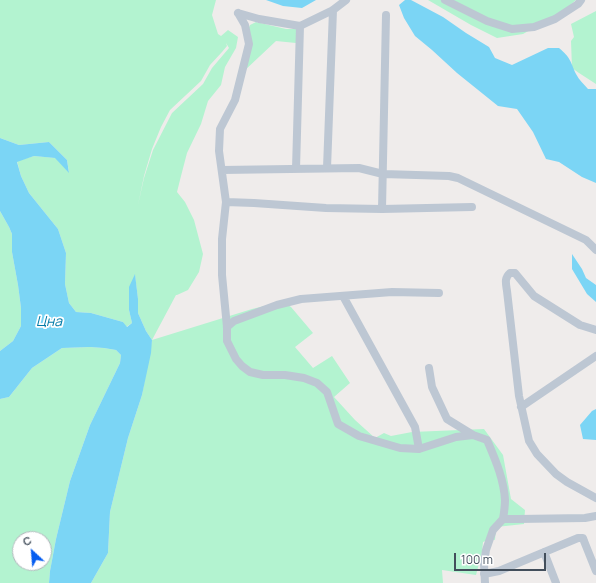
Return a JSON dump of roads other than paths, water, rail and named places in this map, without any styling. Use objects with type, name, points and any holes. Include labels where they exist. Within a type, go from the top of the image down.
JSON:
[{"type":"street","points":[[346,0],[333,10],[300,26],[259,19],[238,13],[245,25],[248,44],[235,100],[220,129],[219,151],[226,202],[222,239],[222,276],[227,341],[236,359],[250,372],[263,375],[285,375],[304,378],[317,383],[327,392],[338,424],[359,436],[400,448],[418,449],[456,437],[474,435]]},
{"type":"street","points":[[445,0],[487,21],[512,28],[534,27],[555,18],[578,4],[581,0]]},
{"type":"street","points":[[327,168],[333,10]]},
{"type":"street","points":[[382,209],[386,15]]},
{"type":"street","points":[[296,169],[300,26]]},
{"type":"street","points":[[222,170],[359,168],[383,174],[449,176],[458,178],[586,240],[596,250]]},
{"type":"street","points":[[226,202],[326,208],[472,208]]},
{"type":"street","points":[[596,330],[580,325],[534,296],[515,273],[510,273],[508,275],[506,279],[507,291],[521,407],[530,441],[536,454],[556,474],[567,482],[596,498]]},
{"type":"street","points":[[227,327],[234,320],[276,305],[301,299],[392,292],[439,294]]},
{"type":"street","points":[[343,296],[415,427],[418,449]]},
{"type":"street","points":[[521,407],[596,356]]},
{"type":"street","points":[[429,368],[432,387],[447,419],[474,435],[487,440],[496,460],[505,501],[503,519],[493,530],[486,550],[484,564],[485,583]]},
{"type":"street","points":[[503,519],[585,518],[596,516]]},
{"type":"street","points":[[484,574],[499,571],[578,538],[583,538],[596,571]]},
{"type":"street","points":[[544,552],[556,583]]},
{"type":"water","points":[[266,0],[316,0],[302,8],[283,6]]},
{"type":"water","points":[[405,0],[411,0],[443,17],[489,47],[495,58],[512,65],[548,48],[559,48],[563,51],[570,60],[576,74],[588,89],[596,89],[596,183],[582,177],[559,162],[546,159],[533,132],[517,109],[498,106],[457,73],[415,36],[404,18],[399,5]]},
{"type":"water","name":"Цна","points":[[0,138],[19,145],[49,142],[67,160],[69,173],[55,158],[34,156],[17,162],[21,176],[29,193],[58,229],[66,253],[65,284],[69,303],[76,312],[91,313],[123,322],[127,327],[132,323],[129,310],[129,287],[135,274],[138,313],[152,340],[151,353],[142,395],[128,438],[110,512],[108,553],[91,583],[49,583],[50,571],[52,571],[52,560],[56,539],[70,481],[90,425],[120,363],[121,355],[116,350],[104,348],[62,348],[32,368],[9,397],[0,399],[0,351],[13,341],[21,326],[21,308],[12,252],[12,234],[0,211]]},
{"type":"water","points":[[572,254],[586,278],[596,285],[596,302],[587,294],[572,269]]},
{"type":"water","points":[[596,409],[596,440],[583,439],[580,425],[592,411]]}]
